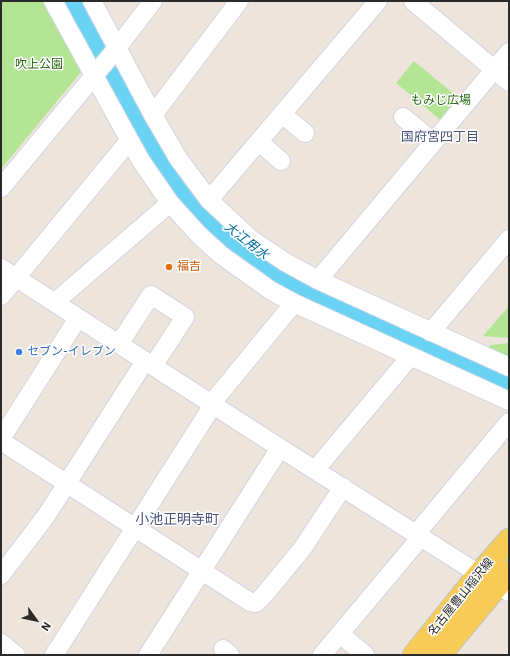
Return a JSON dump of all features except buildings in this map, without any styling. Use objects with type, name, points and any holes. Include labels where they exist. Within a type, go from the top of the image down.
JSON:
[{"type":"main road","name":"名古屋豊山稲沢線","points":[[414,655],[479,574],[509,540]]},
{"type":"main road","name":"名古屋豊山稲沢線","points":[[440,655],[506,583]]},
{"type":"street","points":[[53,1],[95,74],[140,161],[170,203],[199,235],[221,255],[270,290],[294,303],[509,401]]},
{"type":"street","points":[[92,1],[116,50],[178,158],[209,200],[252,240],[285,262],[318,280],[509,366]]},
{"type":"street","points":[[1,188],[116,50],[153,1]]},
{"type":"street","points":[[153,115],[239,1]]},
{"type":"street","points":[[209,200],[378,1]]},
{"type":"street","points":[[413,1],[509,82]]},
{"type":"street","points":[[318,280],[509,52]]},
{"type":"street","points":[[282,114],[305,133]]},
{"type":"street","points":[[403,117],[433,142]]},
{"type":"street","points":[[1,296],[129,140]]},
{"type":"street","points":[[259,142],[281,162]]},
{"type":"street","points":[[54,302],[170,203]]},
{"type":"street","points":[[431,332],[509,239]]},
{"type":"street","points":[[1,268],[418,536],[479,574],[506,583]]},
{"type":"street","points":[[1,575],[46,516],[149,364],[185,317],[151,295],[119,344]]},
{"type":"street","points":[[54,655],[212,404],[294,303]]},
{"type":"street","points":[[78,318],[1,440],[67,485],[250,602],[256,603],[264,595],[302,549],[343,487]]},
{"type":"street","points":[[315,470],[410,357]]},
{"type":"street","points":[[322,655],[509,422]]},
{"type":"street","points":[[148,655],[280,448]]},
{"type":"street","points":[[340,634],[365,655]]},
{"type":"street","points":[[1,643],[16,655]]},
{"type":"green space","name":"吹上公園","points":[[1,1],[47,1],[82,71],[1,169]]},
{"type":"green space","name":"もみじ広場","points":[[414,61],[461,100],[443,122],[396,83]]},
{"type":"green space","points":[[509,306],[509,338],[483,336]]},
{"type":"green space","points":[[509,343],[509,362],[486,349],[491,345]]},
{"type":"water","points":[[64,1],[82,1],[124,80],[165,152],[206,208],[220,223],[244,243],[509,372],[509,392],[297,298],[226,250],[179,203],[142,149]]},
{"type":"place","name":"福吉","points":[[169,267]]},
{"type":"place","name":"セブン-イレブン","points":[[19,352]]},
{"type":"district","name":"国府宮四丁目","points":[[440,137]]},
{"type":"district","name":"小池正明寺町","points":[[177,520]]},
{"type":"water label","name":"大江用水","points":[[246,241]]}]
